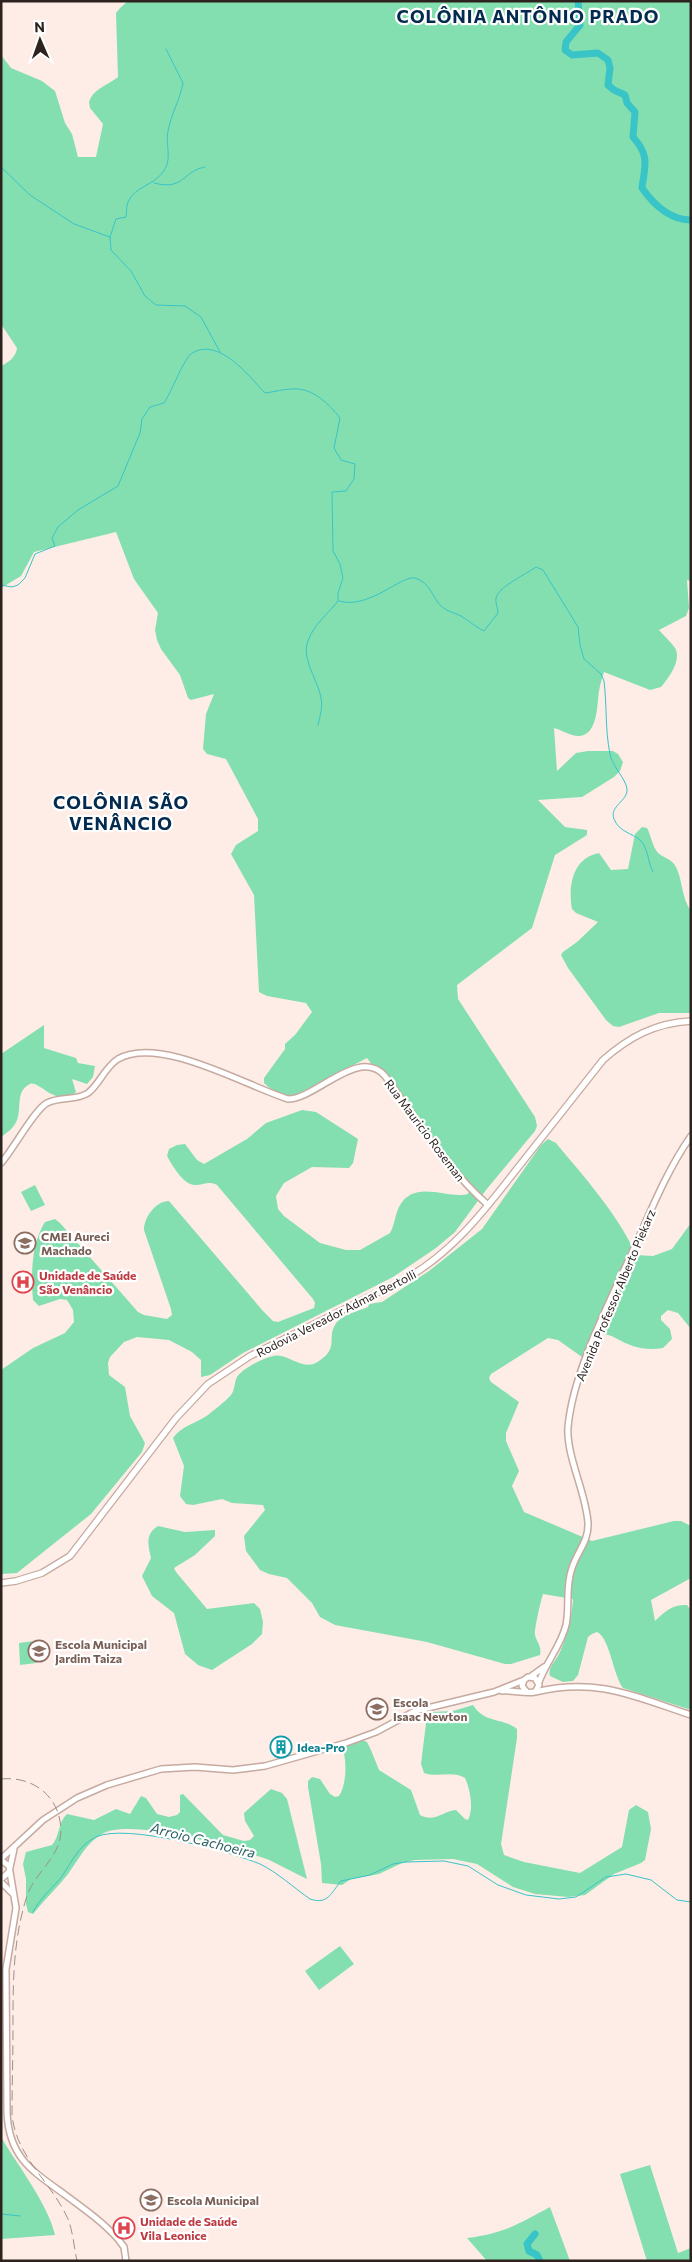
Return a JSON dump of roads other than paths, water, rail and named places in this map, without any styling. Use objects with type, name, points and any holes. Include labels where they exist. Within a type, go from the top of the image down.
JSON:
[{"type":"highway","name":"Rodovia Vereador Admar Bertolli","points":[[1,1583],[16,1581],[42,1573],[70,1556],[176,1417],[208,1384],[250,1356],[326,1320],[424,1268],[462,1236],[603,1060],[625,1041],[640,1033],[671,1022],[690,1021]]},
{"type":"main road","name":"Rua Mauricio Roseman","points":[[1,1163],[42,1107],[52,1101],[82,1096],[89,1092],[105,1070],[126,1056],[154,1054],[187,1059],[288,1099],[301,1097],[325,1082],[370,1066],[379,1068],[449,1164],[488,1205]]},
{"type":"main road","name":"Avenida Professor Alberto Piekarz","points":[[539,1684],[562,1637],[568,1614],[568,1583],[572,1568],[587,1535],[587,1506],[574,1465],[568,1430],[576,1387],[616,1288],[658,1194],[671,1166],[691,1136]]},
{"type":"main road","name":"Avenida Professor Alberto Piekarz","points":[[530,1677],[548,1663]]},
{"type":"main road","points":[[494,1692],[530,1677],[536,1679],[539,1684],[555,1687],[603,1687],[691,1715]]},
{"type":"main road","points":[[524,1680],[522,1686],[527,1692]]},
{"type":"main road","points":[[535,1692],[539,1684]]},
{"type":"main road","points":[[126,2261],[123,2244],[114,2234],[37,2175],[21,2158],[12,2143],[8,2128],[4,2077],[6,1969],[16,1908],[10,1869],[8,1864],[1,1859],[14,1849],[29,1833],[61,1808],[77,1798],[106,1785],[161,1769],[179,1767],[239,1770],[265,1766],[376,1732],[415,1711],[494,1692],[513,1690],[535,1692],[555,1687]]},
{"type":"main road","points":[[14,1849],[8,1875],[1,1880],[14,1894]]},
{"type":"waterway","points":[[578,1],[580,25],[566,42],[565,50],[572,55],[598,53],[608,60],[610,68],[608,85],[625,95],[627,103],[635,112],[633,137],[642,150],[645,161],[642,188],[657,206],[669,214],[691,220]]},
{"type":"waterway","points":[[166,49],[183,83],[167,136],[168,162],[159,177],[131,197],[127,204],[126,217],[116,219],[110,237],[111,250],[131,271],[145,296],[156,305],[185,306],[201,317],[220,352]]},
{"type":"waterway","points":[[1,167],[30,195],[74,224],[110,237]]},
{"type":"waterway","points":[[154,183],[164,185],[178,183],[197,169],[205,167]]},
{"type":"waterway","points":[[1,585],[12,587],[18,585],[25,578],[35,554],[55,546],[52,538],[58,527],[78,510],[118,486],[140,433],[142,419],[150,407],[164,403],[189,356],[202,349],[213,350],[223,354],[242,369],[265,393],[285,389],[299,389],[313,394],[325,402],[340,418],[334,448],[341,460],[355,464],[354,479],[346,491],[332,492],[333,551],[340,564],[343,578],[338,593],[338,601],[314,630],[306,648],[308,662],[322,701],[318,725]]},
{"type":"waterway","points":[[339,601],[362,601],[409,578],[415,578],[427,586],[443,608],[461,616],[484,631],[498,613],[496,598],[502,589],[536,567],[543,570],[578,627],[584,659],[601,674],[604,681],[607,736],[611,759],[627,789],[625,797],[614,811],[614,819],[619,827],[643,843],[653,872]]},
{"type":"waterway","name":"Arroio Cachoeira","points":[[33,1912],[84,1845],[96,1837],[130,1833],[177,1840],[225,1852],[260,1864],[310,1899],[316,1900],[325,1899],[332,1894],[341,1881],[370,1875],[393,1864],[444,1861],[468,1866],[498,1885],[526,1895],[559,1899],[576,1897],[606,1877],[626,1874],[651,1880],[677,1900],[691,1902]]},
{"type":"waterway","points":[[1,2214],[20,2216]]},
{"type":"waterway","points":[[535,2234],[527,2244],[529,2251],[537,2255],[540,2261]]},
{"type":"railway","points":[[1,1779],[21,1780],[39,1788],[53,1802],[60,1821],[61,1833],[59,1843],[49,1862],[30,1889],[18,1931],[14,1978],[12,2115],[20,2144],[61,2205],[68,2219],[77,2261]]},
{"type":"place","name":"CMEI Aureci Machado","points":[[25,1243]]},
{"type":"place","name":"Unidade de Saúde São Venâncio","points":[[23,1282]]},
{"type":"place","name":"Escola Municipal Jardim Taiza","points":[[39,1651]]},
{"type":"place","name":"Escola Isaac Newton","points":[[377,1709]]},
{"type":"place","name":"Idea-Pro","points":[[281,1747]]},
{"type":"place","name":"Escola Municipal","points":[[151,2200]]},
{"type":"place","name":"Unidade de Saúde Vila Leonice","points":[[124,2228]]},
{"type":"district","name":"COLÔNIA ANTÔNIO PRADO","points":[[528,16]]},
{"type":"district","name":"COLÔNIA SÃO VENÂNCIO","points":[[121,812]]}]
